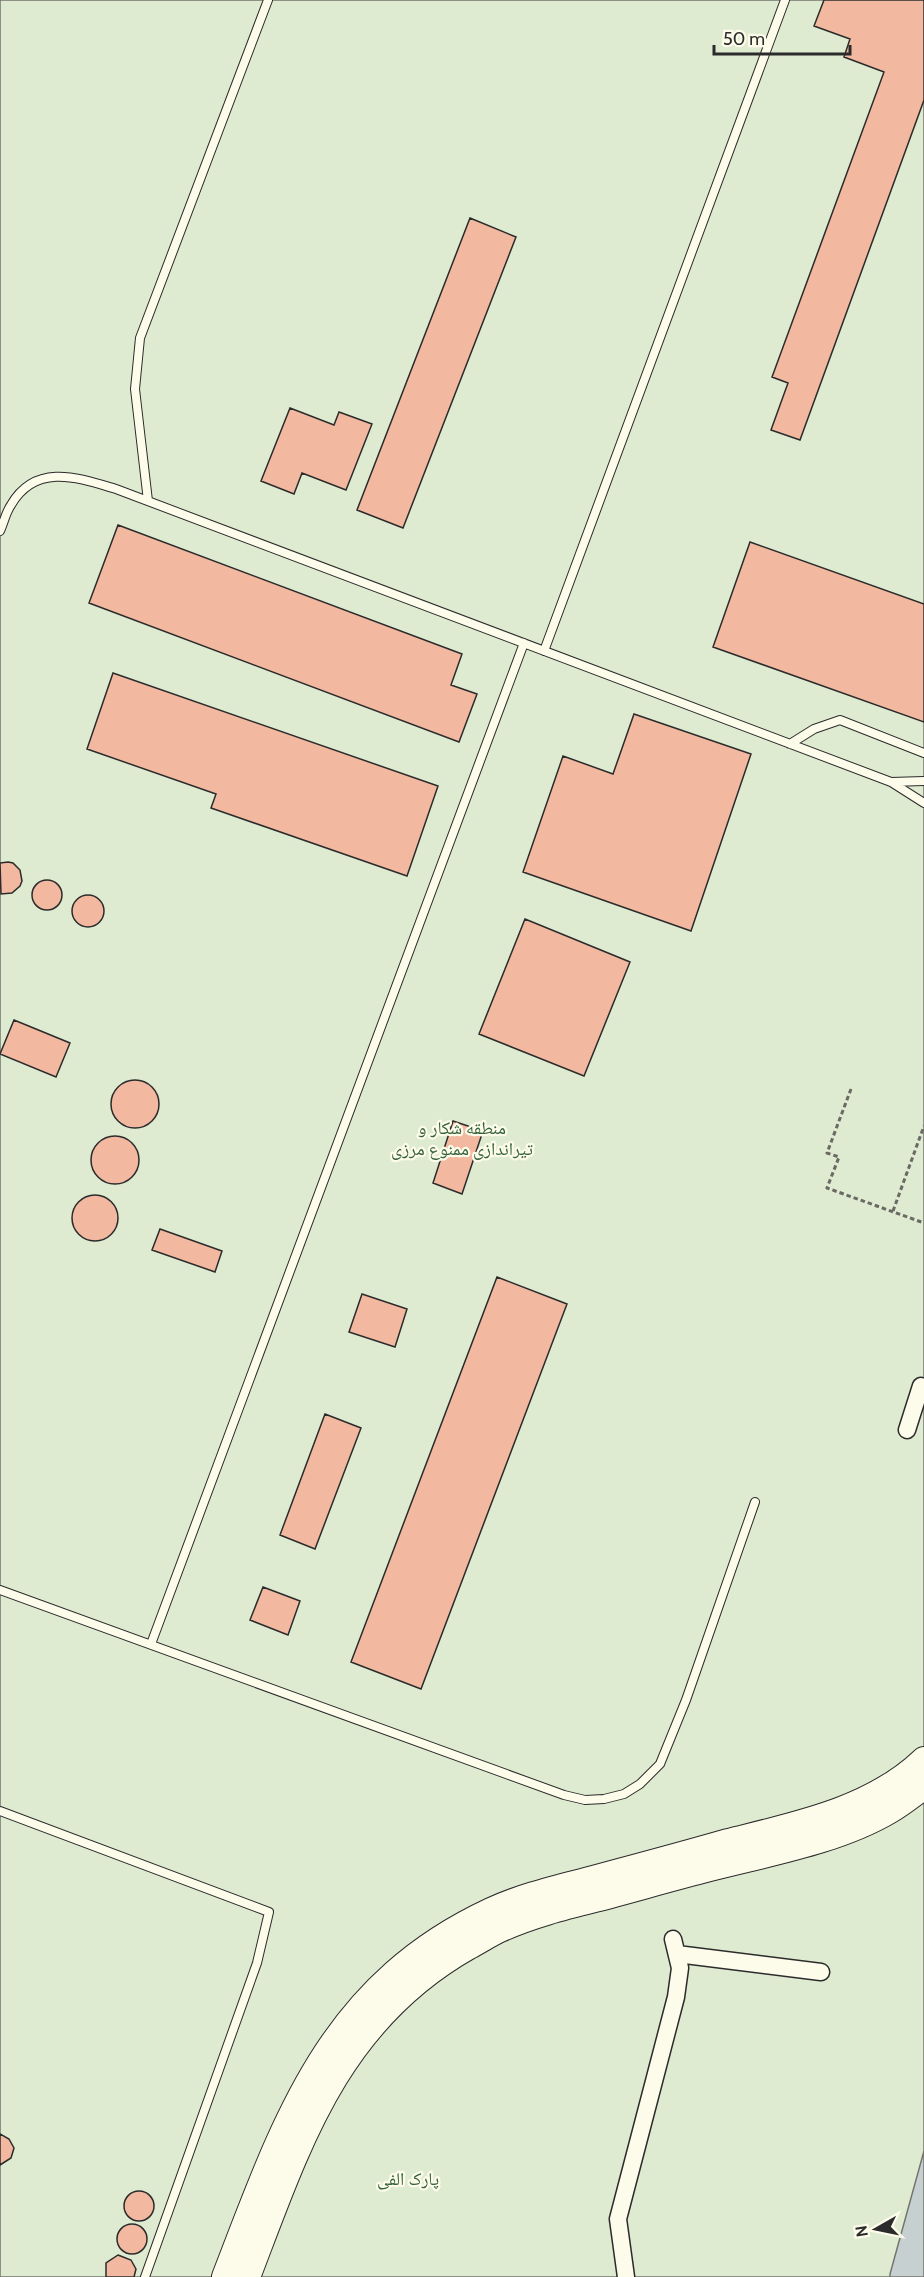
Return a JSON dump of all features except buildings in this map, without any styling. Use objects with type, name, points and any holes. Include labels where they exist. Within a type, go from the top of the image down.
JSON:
[{"type":"main road","points":[[225,2277],[269,2162],[297,2100],[327,2049],[362,2005],[401,1966],[442,1938],[491,1911],[541,1892],[795,1825],[839,1811],[880,1793],[924,1760]]},
{"type":"main road","points":[[247,2277],[288,2170],[315,2110],[344,2061],[377,2019],[414,1982],[453,1955],[499,1929],[547,1911],[846,1830],[890,1810],[924,1786]]},
{"type":"street","points":[[907,1430],[921,1386],[924,1388]]},
{"type":"street","points":[[626,2277],[618,2220],[676,1996],[680,1968],[675,1946],[821,1972]]},
{"type":"lane","points":[[148,501],[135,389],[140,338],[268,0]]},
{"type":"lane","points":[[544,651],[785,0]]},
{"type":"lane","points":[[0,531],[11,504],[29,485],[54,475],[81,478],[148,501],[891,782],[924,803]]},
{"type":"lane","points":[[151,1644],[524,643]]},
{"type":"lane","points":[[790,744],[814,729],[840,720],[924,753]]},
{"type":"lane","points":[[891,782],[924,781]]},
{"type":"lane","points":[[0,1590],[564,1795],[585,1800],[604,1799],[624,1794],[640,1784],[660,1764],[686,1700],[756,1502]]},
{"type":"lane","points":[[0,1811],[269,1912],[257,1963],[145,2277]]},
{"type":"path","points":[[851,1089],[827,1153],[839,1157],[827,1188],[924,1223]]},
{"type":"path","points":[[893,1211],[924,1126]]},
{"type":"green space","name":"منطقه شکار و تیراندازی ممنوع مرزی","points":[[0,0],[924,0],[924,2277],[0,2277]]},
{"type":"shaded area","points":[[924,2151],[924,2277],[890,2277],[890,2274]]},
{"type":"park label","name":"پارک الفی","points":[[408,2179]]}]
